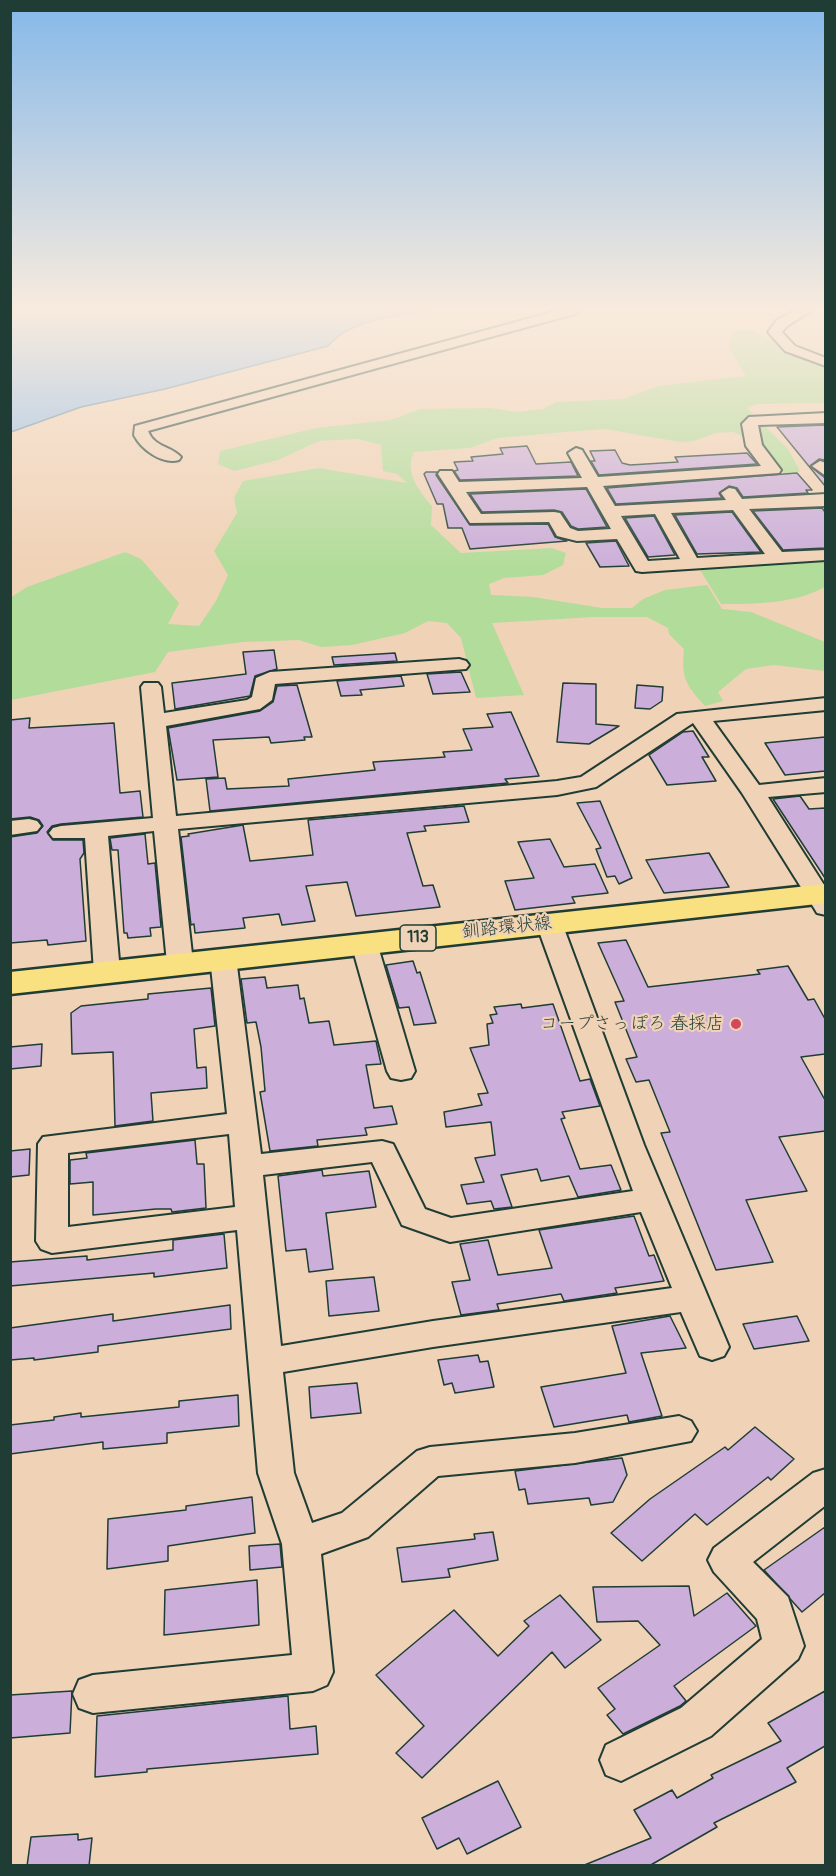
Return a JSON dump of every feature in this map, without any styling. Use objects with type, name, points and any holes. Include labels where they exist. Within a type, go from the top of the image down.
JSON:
[{"type":"main road","name":"釧路環状線","points":[[10,983],[223,958],[823,898]]},
{"type":"street","points":[[173,457],[151,447],[141,437],[140,429],[254,398]]},
{"type":"street","points":[[622,534],[577,536],[563,532],[554,517],[476,519],[450,481],[595,482],[773,470],[754,446],[750,424],[754,420],[825,418]]},
{"type":"street","points":[[576,453],[595,482],[609,512],[642,567],[825,555]]},
{"type":"street","points":[[716,473],[777,558]]},
{"type":"street","points":[[609,512],[825,499]]},
{"type":"street","points":[[660,509],[692,564]]},
{"type":"street","points":[[156,722],[253,705],[262,700],[261,687],[263,682],[270,678],[459,665]]},
{"type":"street","points":[[151,687],[180,963]]},
{"type":"street","points":[[61,833],[557,788],[588,782],[684,718],[825,704]]},
{"type":"street","points":[[699,716],[753,792],[823,898]]},
{"type":"street","points":[[753,792],[825,785]]},
{"type":"street","points":[[96,830],[107,972]]},
{"type":"street","points":[[549,924],[629,1145],[712,1347]]},
{"type":"street","points":[[364,944],[401,1071]]},
{"type":"street","points":[[93,1694],[313,1672],[301,1544],[276,1473],[245,1166],[243,1122],[223,958]]},
{"type":"street","points":[[243,1122],[52,1144],[52,1241],[250,1217]]},
{"type":"street","points":[[245,1166],[382,1151],[412,1217],[450,1230],[652,1200]]},
{"type":"street","points":[[265,1362],[433,1334],[690,1298]]},
{"type":"street","points":[[301,1544],[355,1525],[430,1462],[575,1448],[679,1431]]},
{"type":"street","points":[[621,1760],[696,1722],[784,1646],[774,1610],[727,1560],[825,1484]]},
{"type":"green space","points":[[825,398],[825,403],[757,404],[747,408],[788,449],[800,471],[789,475],[780,471],[764,446],[733,432],[715,433],[694,441],[680,442],[605,429],[498,438],[470,448],[414,452],[411,459],[412,474],[418,488],[432,506],[431,525],[461,553],[552,548],[566,553],[563,565],[543,575],[504,578],[489,584],[491,595],[533,597],[602,608],[632,608],[643,599],[665,590],[707,585],[722,609],[751,612],[825,642],[825,671],[774,665],[746,669],[718,692],[723,701],[705,706],[686,680],[683,667],[684,649],[669,634],[668,628],[647,617],[593,617],[492,623],[524,695],[476,698],[461,638],[447,623],[428,621],[405,633],[352,645],[321,647],[299,640],[243,642],[168,652],[155,672],[11,700],[10,598],[27,587],[125,552],[141,559],[179,603],[168,624],[199,626],[216,601],[228,575],[214,551],[237,513],[234,498],[243,481],[319,468],[407,483],[397,474],[383,471],[381,445],[357,439],[319,441],[278,460],[234,471],[218,464],[220,451],[316,428],[391,420],[420,409],[490,408],[517,412],[543,409],[556,402],[623,399]]},
{"type":"green space","points":[[825,561],[825,587],[800,597],[761,603],[721,604],[699,568]]},
{"type":"water","points":[[11,398],[125,398],[81,407],[11,432]]},
{"type":"building","points":[[825,425],[825,460],[819,459],[810,466],[825,478],[825,486],[777,427]]},
{"type":"building","points":[[527,446],[536,464],[571,462],[578,476],[460,480],[454,471],[458,470],[454,462],[473,461],[471,457],[503,454],[500,448]]},
{"type":"building","points":[[615,450],[622,463],[630,465],[678,462],[675,457],[747,453],[757,464],[599,475],[591,461],[595,461],[590,451]]},
{"type":"building","points":[[437,472],[436,475],[470,525],[548,524],[555,537],[567,541],[470,549],[462,528],[448,528],[443,504],[437,504],[424,474]]},
{"type":"building","points":[[797,473],[812,490],[806,490],[808,493],[743,497],[737,488],[729,486],[719,493],[722,498],[616,504],[607,488]]},
{"type":"building","points":[[586,489],[607,527],[578,529],[571,526],[562,512],[554,510],[482,512],[470,494]]},
{"type":"building","points":[[822,508],[825,512],[825,548],[783,550],[753,511]]},
{"type":"building","points":[[732,512],[761,552],[697,554],[675,515]]},
{"type":"building","points":[[654,516],[675,555],[648,557],[625,518]]},
{"type":"building","points":[[616,541],[629,566],[600,567],[586,543]]},
{"type":"building","points":[[274,650],[277,669],[255,676],[250,696],[175,709],[172,683],[246,674],[243,652]]},
{"type":"building","points":[[395,653],[397,661],[334,665],[332,657]]},
{"type":"building","points":[[461,672],[470,692],[433,694],[427,674]]},
{"type":"building","points":[[401,676],[404,686],[360,690],[362,695],[341,696],[337,681]]},
{"type":"building","points":[[563,683],[596,684],[596,724],[619,726],[589,744],[557,742]]},
{"type":"building","points":[[297,685],[312,737],[304,737],[305,740],[271,743],[269,737],[213,740],[218,777],[177,780],[168,728],[260,711],[273,702],[277,686]]},
{"type":"building","points":[[637,685],[663,687],[662,701],[650,709],[635,708]]},
{"type":"building","points":[[511,712],[539,776],[505,779],[508,783],[210,811],[206,779],[225,778],[227,789],[289,786],[288,779],[375,770],[373,762],[445,757],[443,752],[472,750],[463,729],[493,727],[487,714]]},
{"type":"building","points":[[30,718],[29,728],[114,723],[120,793],[140,791],[143,817],[61,824],[52,826],[47,832],[53,840],[83,840],[84,853],[80,859],[86,941],[48,945],[47,940],[10,943],[10,837],[37,833],[43,826],[39,820],[30,817],[10,819],[10,720]]},
{"type":"building","points":[[693,731],[709,757],[702,757],[716,781],[667,785],[649,755],[683,732]]},
{"type":"building","points":[[825,737],[825,771],[785,775],[765,743]]},
{"type":"building","points":[[800,796],[809,809],[825,808],[825,878],[773,799]]},
{"type":"building","points":[[600,801],[632,878],[619,884],[615,876],[607,877],[596,849],[601,848],[577,803]]},
{"type":"building","points":[[464,806],[469,822],[424,826],[426,831],[407,833],[423,886],[433,885],[440,907],[356,916],[347,882],[306,886],[315,921],[282,925],[279,914],[243,918],[245,928],[195,933],[194,924],[191,925],[181,837],[243,825],[250,861],[313,855],[308,820]]},
{"type":"building","points":[[145,834],[148,864],[155,863],[161,927],[150,928],[151,936],[128,938],[127,933],[124,933],[118,850],[112,850],[110,838]]},
{"type":"building","points":[[550,839],[564,867],[595,864],[608,893],[572,897],[575,903],[515,910],[505,881],[534,878],[518,842]]},
{"type":"building","points":[[709,853],[729,887],[664,893],[646,860]]},
{"type":"building","points":[[626,940],[648,987],[760,974],[757,970],[788,966],[808,1000],[814,999],[825,1019],[825,1054],[801,1057],[825,1100],[825,1131],[779,1137],[807,1191],[746,1200],[773,1262],[716,1270],[661,1133],[670,1132],[649,1080],[636,1082],[626,1059],[637,1057],[615,1002],[624,1001],[598,943]]},
{"type":"building","points":[[413,961],[417,973],[420,972],[436,1023],[414,1025],[409,1007],[399,1008],[386,965]]},
{"type":"building","points":[[265,977],[267,988],[298,985],[300,999],[304,998],[309,1023],[329,1021],[334,1045],[376,1041],[381,1064],[366,1065],[374,1108],[392,1106],[397,1124],[365,1128],[367,1135],[317,1140],[318,1146],[270,1151],[260,1092],[265,1091],[261,1047],[256,1022],[247,1023],[241,979]]},
{"type":"building","points":[[211,988],[215,1026],[194,1029],[197,1068],[206,1067],[207,1088],[151,1093],[153,1121],[115,1126],[113,1052],[72,1054],[71,1013],[81,1006],[148,999],[148,994]]},
{"type":"building","points":[[521,1004],[522,1008],[553,1004],[580,1081],[590,1079],[600,1106],[562,1112],[565,1118],[561,1119],[580,1169],[611,1165],[621,1190],[578,1197],[569,1176],[541,1181],[537,1169],[501,1175],[512,1207],[494,1209],[491,1201],[467,1204],[461,1185],[484,1182],[475,1158],[495,1155],[491,1122],[446,1127],[444,1112],[482,1105],[478,1094],[488,1093],[470,1048],[489,1045],[487,1024],[493,1023],[490,1015],[497,1014],[494,1007]]},
{"type":"building","points":[[42,1044],[41,1066],[10,1069],[10,1047]]},
{"type":"building","points":[[195,1140],[197,1164],[204,1164],[206,1208],[172,1212],[171,1209],[156,1209],[93,1215],[93,1182],[70,1184],[70,1160],[87,1158],[86,1153]]},
{"type":"building","points":[[30,1149],[29,1175],[10,1177],[10,1151]]},
{"type":"building","points":[[322,1170],[323,1176],[369,1171],[376,1207],[326,1213],[333,1269],[309,1272],[306,1249],[286,1251],[278,1176]]},
{"type":"building","points":[[634,1216],[649,1256],[654,1255],[664,1281],[615,1288],[617,1293],[564,1301],[561,1294],[497,1304],[499,1310],[461,1315],[452,1282],[470,1280],[460,1244],[488,1240],[498,1275],[552,1268],[539,1230]]},
{"type":"building","points":[[224,1234],[227,1268],[154,1277],[154,1273],[10,1286],[10,1262],[87,1256],[87,1260],[173,1250],[173,1240]]},
{"type":"building","points":[[374,1277],[379,1311],[329,1316],[326,1281]]},
{"type":"building","points":[[230,1305],[231,1329],[98,1346],[98,1352],[34,1360],[34,1358],[10,1360],[10,1328],[113,1314],[113,1321]]},
{"type":"building","points":[[670,1316],[686,1348],[641,1353],[662,1416],[629,1422],[627,1415],[554,1427],[541,1387],[626,1373],[612,1326]]},
{"type":"building","points":[[797,1316],[809,1341],[754,1349],[743,1324]]},
{"type":"building","points":[[478,1355],[480,1362],[488,1361],[494,1387],[455,1393],[452,1383],[444,1385],[438,1360]]},
{"type":"building","points":[[357,1383],[361,1413],[311,1418],[309,1387]]},
{"type":"building","points":[[238,1395],[239,1426],[167,1433],[167,1443],[103,1449],[103,1442],[10,1454],[10,1425],[54,1420],[54,1417],[81,1413],[81,1417],[179,1407],[179,1401]]},
{"type":"building","points":[[755,1427],[794,1459],[771,1480],[768,1477],[707,1525],[695,1514],[642,1561],[611,1533],[650,1499],[725,1447],[728,1450]]},
{"type":"building","points":[[622,1458],[627,1475],[613,1502],[591,1505],[589,1498],[528,1504],[525,1489],[519,1490],[515,1471]]},
{"type":"building","points":[[252,1497],[255,1533],[168,1546],[168,1561],[107,1569],[108,1519],[186,1510],[186,1506]]},
{"type":"building","points":[[825,1527],[825,1593],[802,1612],[764,1570]]},
{"type":"building","points":[[493,1532],[498,1560],[448,1569],[450,1577],[402,1582],[397,1548],[475,1539],[474,1534]]},
{"type":"building","points":[[280,1544],[282,1567],[250,1570],[249,1546]]},
{"type":"building","points":[[257,1580],[259,1625],[164,1635],[165,1590]]},
{"type":"building","points":[[689,1586],[694,1616],[727,1593],[756,1626],[674,1686],[686,1701],[680,1706],[623,1734],[607,1715],[615,1709],[598,1688],[660,1645],[638,1621],[597,1622],[593,1587]]},
{"type":"building","points":[[560,1595],[601,1640],[565,1668],[552,1652],[422,1778],[396,1753],[424,1726],[376,1675],[454,1610],[498,1656],[529,1626],[524,1621]]},
{"type":"building","points":[[72,1691],[70,1733],[10,1738],[10,1695]]},
{"type":"building","points":[[825,1691],[825,1746],[787,1768],[796,1782],[714,1823],[717,1827],[649,1866],[582,1866],[651,1838],[634,1810],[672,1790],[677,1798],[713,1778],[711,1775],[781,1741],[768,1723]]},
{"type":"building","points":[[288,1696],[290,1729],[316,1726],[318,1754],[147,1769],[147,1772],[95,1777],[97,1716]]},
{"type":"building","points":[[498,1781],[521,1827],[467,1854],[459,1838],[437,1849],[422,1818]]},
{"type":"building","points":[[78,1834],[78,1840],[92,1838],[89,1866],[27,1866],[31,1837]]},
{"type":"place","name":"コープさっぽろ 春採店","points":[[736,1024]]}]
